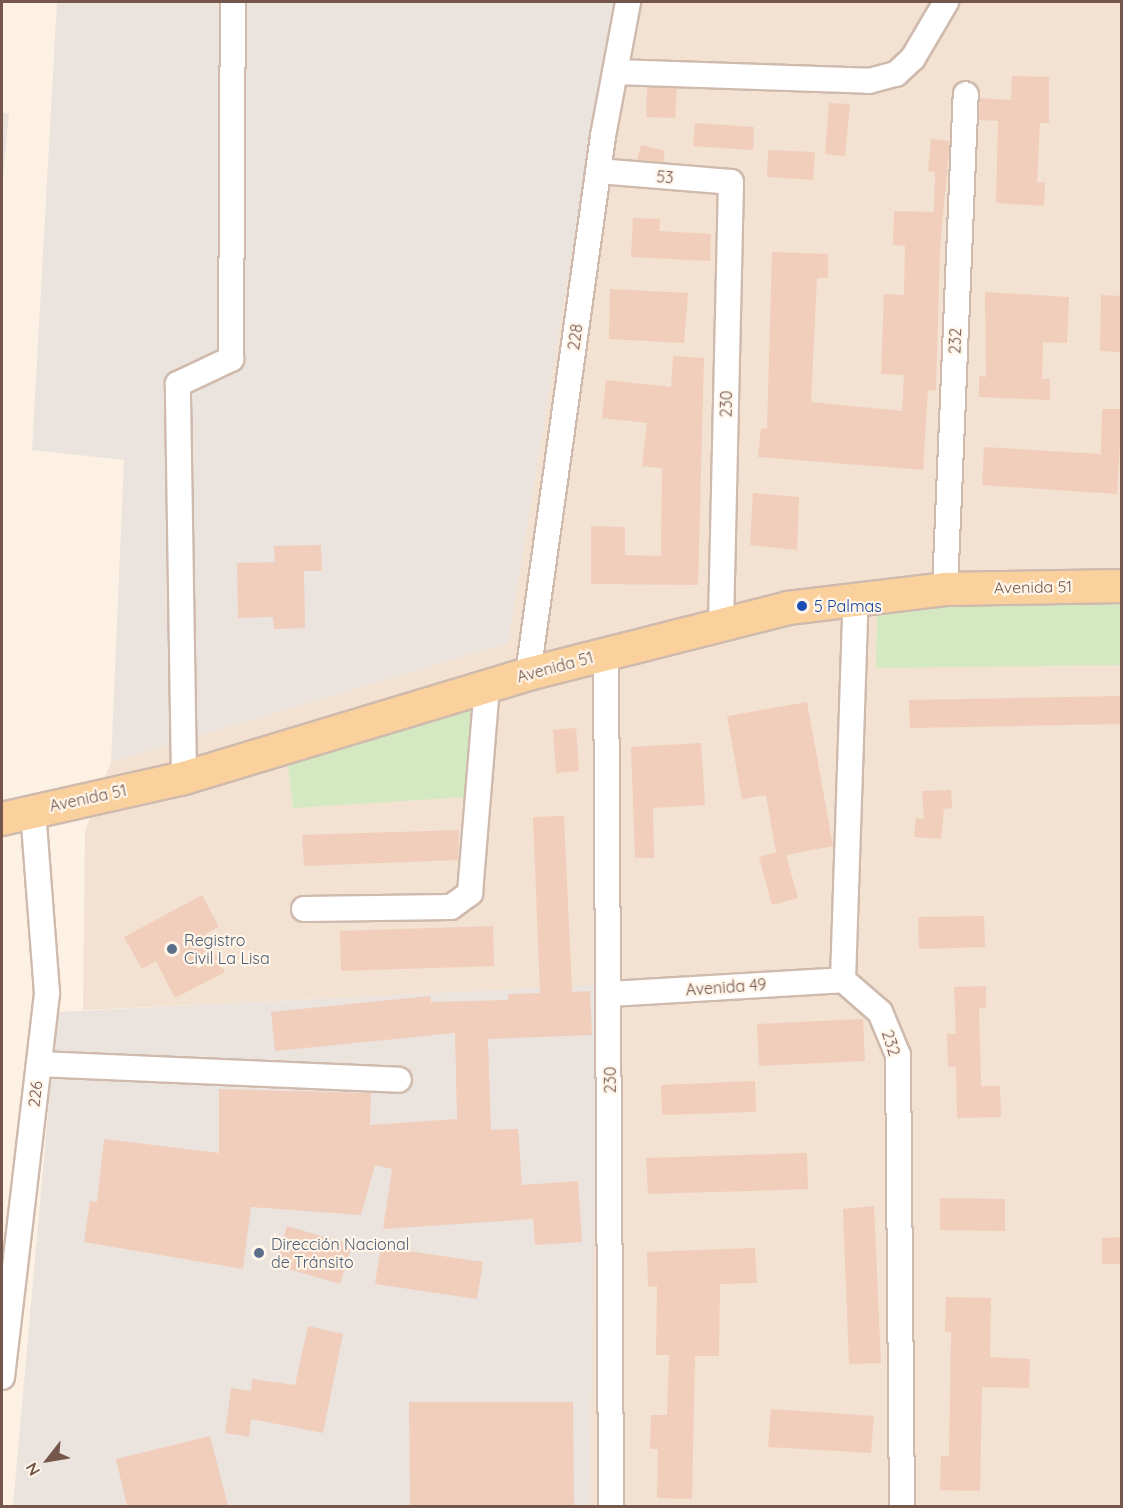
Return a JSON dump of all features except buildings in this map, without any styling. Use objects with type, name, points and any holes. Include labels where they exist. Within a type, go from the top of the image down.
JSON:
[{"type":"main road","name":"Avenida 51","points":[[2,819],[33,810],[184,778],[528,674],[721,625],[856,598],[945,589],[1122,586]]},
{"type":"street","points":[[184,778],[178,384],[231,359],[232,2]]},
{"type":"street","name":"228","points":[[528,674],[598,171],[628,2]]},
{"type":"street","points":[[615,72],[869,81],[896,74],[913,58],[945,2]]},
{"type":"street","name":"232","points":[[945,589],[966,94]]},
{"type":"street","name":"53","points":[[598,171],[731,182]]},
{"type":"street","name":"230","points":[[721,625],[731,182]]},
{"type":"street","points":[[843,980],[856,598]]},
{"type":"street","name":"230","points":[[606,653],[611,1506]]},
{"type":"street","points":[[304,909],[451,907],[470,893],[487,687]]},
{"type":"street","name":"226","points":[[2,1377],[46,993],[33,810]]},
{"type":"street","name":"232","points":[[843,980],[880,1012],[898,1056],[902,1506]]},
{"type":"street","name":"Avenida 49","points":[[609,994],[843,980]]},
{"type":"street","points":[[39,1064],[399,1080]]},
{"type":"shaded area","points":[[57,2],[613,2],[508,643],[111,762],[124,460],[32,450]]},
{"type":"shaded area","points":[[613,2],[1121,2],[1121,1506],[589,1506],[598,986],[83,1010],[85,832],[111,762],[508,642]]},
{"type":"shaded area","points":[[2,112],[9,114],[2,187]]},
{"type":"shaded area","points":[[599,985],[589,1506],[13,1506],[57,1012]]},
{"type":"green space","points":[[1064,598],[1121,604],[1121,665],[876,668],[877,607]]},
{"type":"green space","points":[[474,709],[467,797],[293,808],[287,758]]},
{"type":"place","name":"5 Palmas","points":[[802,606]]},
{"type":"place","name":"Registro Civil La Lisa","points":[[172,949]]},
{"type":"place","name":"Dirección Nacional de Tránsito","points":[[259,1253]]}]
